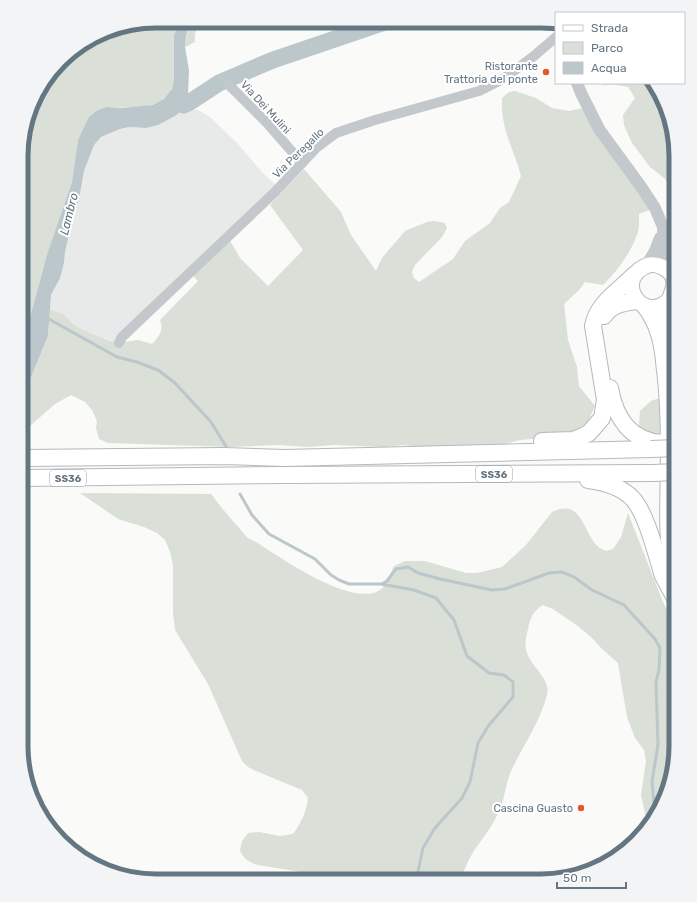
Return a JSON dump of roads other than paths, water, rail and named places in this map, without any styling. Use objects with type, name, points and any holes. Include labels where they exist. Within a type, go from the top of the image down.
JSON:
[{"type":"highway","points":[[406,455],[456,448],[521,442],[573,440],[589,433],[602,418],[605,400],[593,326],[594,319],[602,304],[640,270]]},
{"type":"highway","points":[[641,303],[615,305],[604,315],[601,332],[612,401],[620,419],[634,433],[650,442],[666,445]]},
{"type":"highway","name":"SS36","points":[[28,458],[224,456],[285,458],[666,445]]},
{"type":"highway","name":"SS36","points":[[28,478],[669,472]]},
{"type":"highway","points":[[335,475],[398,479],[509,481],[590,480],[605,483],[621,489],[632,499],[641,512],[664,578],[669,587]]},
{"type":"main road","points":[[662,343],[654,321],[633,295],[631,288],[632,282],[640,270],[658,266],[668,272]]},
{"type":"main road","points":[[641,303],[656,307],[666,303],[669,300]]},
{"type":"main road","points":[[669,302],[662,320],[662,343],[669,437],[667,524],[669,547]]},
{"type":"street","name":"Via Peregallo","points":[[119,342],[275,192],[316,148],[336,134],[375,120],[479,91],[503,79],[555,39]]},
{"type":"street","points":[[577,84],[599,129],[655,208],[662,227],[664,258],[668,272]]},
{"type":"street","name":"Via Dei Mulini","points":[[229,85],[267,123],[302,163]]},
{"type":"street","points":[[640,270],[651,260],[659,242],[662,227]]},
{"type":"water","points":[[177,28],[189,28],[185,47],[189,70],[188,96],[185,108],[175,116],[158,125],[146,128],[129,127],[120,129],[101,137],[94,145],[84,171],[79,199],[72,222],[60,278],[51,295],[48,336],[28,384],[28,328],[30,317],[47,255],[72,182],[78,140],[89,117],[98,110],[107,107],[122,108],[152,105],[164,99],[172,89],[174,79],[174,36]]},
{"type":"waterway","name":"Lambro","points":[[177,103],[184,105],[219,83],[273,60],[367,28]]},
{"type":"waterway","points":[[47,318],[117,357],[137,362],[158,370],[175,383],[211,422],[227,448]]},
{"type":"waterway","points":[[240,494],[252,515],[269,534],[315,559],[331,575],[339,580],[349,584],[381,584],[414,590],[436,598],[454,620],[467,656],[489,673],[504,675],[513,682],[513,697],[489,725],[478,743],[470,782],[462,798],[435,828],[423,848],[417,874]]},
{"type":"waterway","points":[[382,584],[387,581],[396,569],[408,567],[418,573],[492,590],[505,589],[549,573],[562,572],[574,577],[592,590],[624,605],[655,639],[660,648],[659,670],[656,682],[658,745],[652,781],[654,806]]},
{"type":"place","name":"Ristorante Trattoria del ponte","points":[[546,72]]},
{"type":"place","name":"Cascina Guasto","points":[[581,808]]}]
